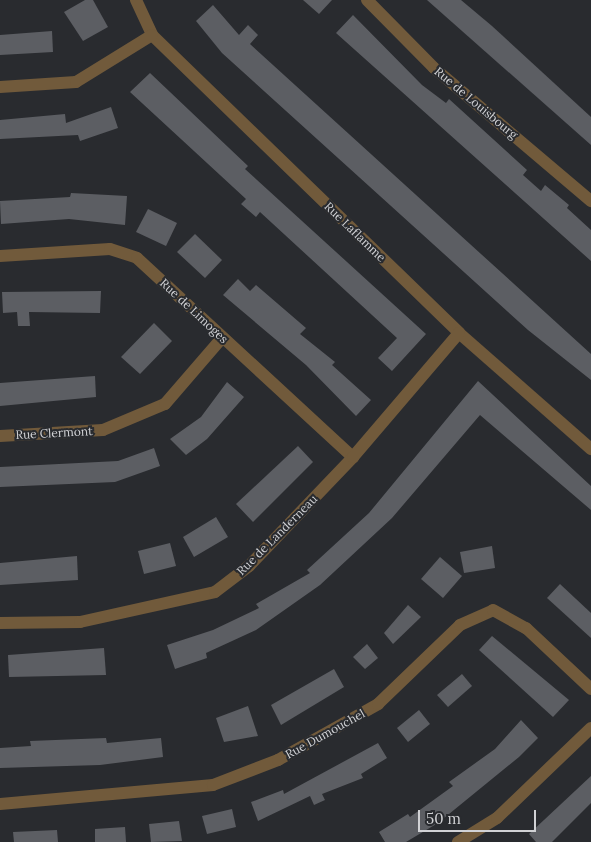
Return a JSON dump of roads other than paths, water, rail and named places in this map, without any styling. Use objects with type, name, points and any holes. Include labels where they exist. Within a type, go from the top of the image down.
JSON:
[{"type":"street","name":"Rue Laflamme","points":[[136,0],[152,35],[459,333],[591,449]]},
{"type":"street","name":"Rue de Louisbourg","points":[[367,0],[434,68],[591,201]]},
{"type":"street","points":[[0,87],[76,82],[152,35]]},
{"type":"street","name":"Rue de Limoges","points":[[0,256],[110,249],[137,258],[353,458]]},
{"type":"street","name":"Rue de Landerneau","points":[[0,623],[80,622],[215,592],[249,566],[353,458],[459,333]]},
{"type":"street","name":"Rue Clermont","points":[[0,436],[103,430],[165,404],[222,338]]},
{"type":"street","name":"Rue Dumouchel","points":[[0,804],[213,785],[278,760],[378,704],[460,625],[493,610],[526,628],[591,689]]},
{"type":"street","points":[[458,842],[497,818],[591,728]]}]
